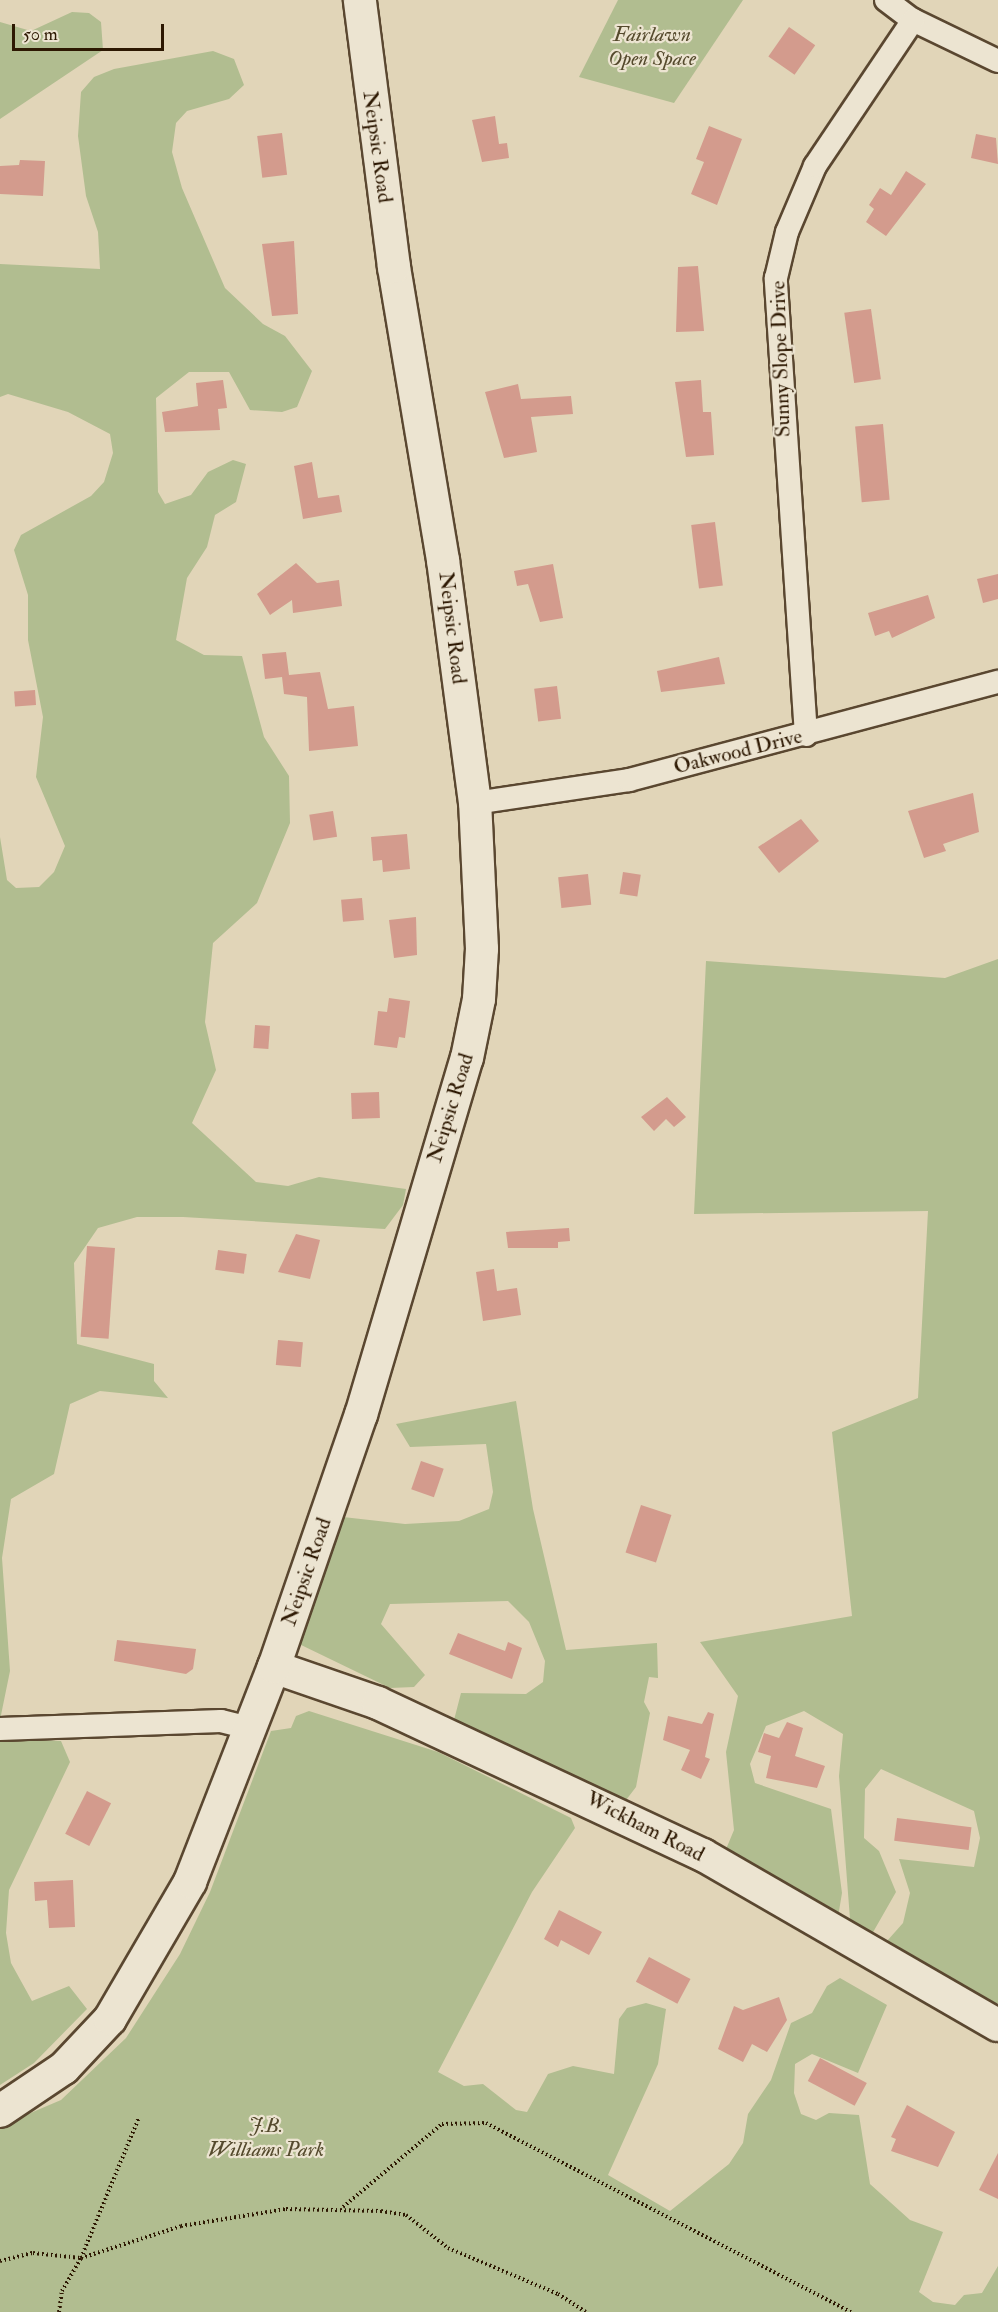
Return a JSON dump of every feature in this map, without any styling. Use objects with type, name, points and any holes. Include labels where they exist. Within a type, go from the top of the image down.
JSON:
[{"type":"street","name":"Neipsic Road","points":[[0,2111],[64,2068],[134,1985],[190,1882],[274,1667],[365,1404],[468,1058],[482,949],[475,803],[443,560],[390,244],[360,0]]},
{"type":"street","points":[[886,0],[913,20],[998,60]]},
{"type":"street","name":"Sunny Slope Drive","points":[[806,735],[776,279],[787,232],[815,166],[913,20]]},
{"type":"street","name":"Oakwood Drive","points":[[475,803],[629,780],[806,735],[998,682]]},
{"type":"street","name":"Wickham Road","points":[[274,1667],[378,1703],[703,1855],[998,2025]]},
{"type":"street","points":[[0,1729],[221,1721],[249,1728]]},
{"type":"path","points":[[59,2312],[62,2291],[81,2258],[139,2117]]},
{"type":"path","points":[[342,2208],[442,2124],[486,2124],[851,2312]]},
{"type":"path","points":[[0,2261],[33,2253],[81,2258],[181,2226],[286,2209],[342,2208],[406,2215],[448,2248],[558,2294],[585,2312]]},
{"type":"green space","name":"Fairlawn Open Space","points":[[618,0],[743,0],[674,103],[579,77]]},
{"type":"green space","points":[[72,12],[89,13],[101,22],[103,50],[0,119],[0,22],[31,31]]},
{"type":"green space","points":[[213,51],[234,59],[244,85],[229,99],[187,111],[176,123],[172,152],[182,188],[225,288],[263,324],[285,336],[312,371],[297,407],[282,412],[250,410],[229,372],[189,372],[156,398],[158,492],[165,504],[191,495],[208,472],[233,460],[246,464],[236,502],[215,515],[207,547],[187,578],[176,640],[204,655],[242,656],[264,737],[289,776],[290,823],[257,903],[213,943],[205,1022],[216,1070],[192,1123],[256,1182],[288,1186],[319,1177],[406,1189],[403,1205],[385,1229],[183,1217],[137,1217],[98,1228],[74,1263],[77,1344],[154,1364],[154,1381],[168,1398],[100,1391],[70,1404],[54,1474],[11,1499],[2,1558],[10,1671],[0,1720],[0,837],[7,880],[16,888],[39,887],[54,872],[65,846],[36,777],[43,717],[28,640],[28,595],[14,550],[21,535],[91,496],[104,482],[113,453],[110,434],[68,412],[8,394],[0,397],[0,264],[100,269],[98,232],[86,196],[78,136],[81,92],[94,77],[114,69]]},
{"type":"green space","points":[[998,959],[998,2003],[984,2006],[879,1950],[903,1923],[910,1893],[899,1859],[974,1867],[980,1838],[974,1811],[881,1769],[865,1789],[864,1838],[879,1851],[896,1892],[868,1941],[851,1932],[839,1776],[843,1734],[804,1711],[766,1726],[750,1764],[755,1783],[831,1809],[842,1893],[837,1923],[724,1854],[734,1830],[726,1752],[738,1696],[700,1642],[852,1616],[832,1432],[918,1398],[928,1211],[694,1214],[706,961],[945,978]]},
{"type":"green space","points":[[516,1401],[533,1509],[566,1650],[657,1643],[658,1678],[649,1677],[644,1702],[650,1713],[636,1787],[623,1804],[454,1720],[461,1693],[526,1694],[543,1682],[545,1661],[529,1622],[508,1601],[390,1604],[381,1624],[425,1675],[414,1687],[390,1688],[297,1643],[343,1517],[405,1524],[459,1521],[489,1509],[493,1492],[486,1444],[410,1447],[396,1424]]},
{"type":"green space","name":"J.B. Williams Park","points":[[309,1711],[438,1752],[571,1818],[575,1828],[532,1892],[438,2072],[464,2086],[483,2084],[516,2110],[527,2112],[548,2074],[573,2066],[614,2074],[619,2019],[627,2008],[646,2003],[666,2009],[658,2064],[608,2175],[670,2211],[729,2164],[743,2143],[748,2114],[771,2080],[791,2023],[812,2013],[827,1986],[840,1978],[887,2005],[858,2073],[812,2054],[795,2064],[794,2093],[801,2114],[816,2120],[829,2113],[859,2115],[870,2184],[910,2220],[943,2232],[919,2292],[933,2302],[955,2305],[964,2295],[982,2293],[998,2266],[998,2312],[0,2312],[0,2126],[61,2100],[126,2038],[180,1954],[210,1892],[271,1731],[291,1728],[296,1716]]},
{"type":"green space","points":[[0,1738],[61,1741],[70,1762],[9,1890],[6,1933],[11,1963],[32,2001],[69,1986],[87,2009],[34,2063],[0,2085]]},
{"type":"building","points":[[789,27],[815,45],[795,75],[768,56]]},
{"type":"building","points":[[495,116],[499,144],[507,143],[509,158],[482,162],[472,120]]},
{"type":"building","points":[[709,126],[742,139],[717,205],[691,194],[704,162],[696,159]]},
{"type":"building","points":[[282,133],[287,175],[262,178],[257,136]]},
{"type":"building","points":[[976,134],[996,138],[998,164],[971,158]]},
{"type":"building","points":[[20,160],[45,161],[43,196],[0,194],[0,166],[19,165]]},
{"type":"building","points":[[906,171],[926,184],[886,236],[866,222],[874,209],[869,205],[880,188],[891,195]]},
{"type":"building","points":[[294,241],[298,314],[272,316],[262,244]]},
{"type":"building","points":[[698,266],[704,331],[676,332],[678,267]]},
{"type":"building","points":[[871,309],[881,379],[854,383],[844,313]]},
{"type":"building","points":[[223,380],[227,408],[218,409],[220,430],[165,432],[162,412],[198,406],[196,383]]},
{"type":"building","points":[[701,380],[703,412],[711,412],[714,455],[686,457],[675,382]]},
{"type":"building","points":[[518,384],[521,399],[571,396],[573,414],[531,417],[537,452],[504,458],[485,392]]},
{"type":"building","points":[[883,424],[890,500],[862,502],[855,426]]},
{"type":"building","points":[[312,462],[318,498],[339,495],[342,512],[303,519],[294,466]]},
{"type":"building","points":[[715,522],[723,586],[699,588],[691,525]]},
{"type":"building","points":[[296,563],[317,583],[339,580],[342,606],[293,613],[292,600],[270,615],[257,594]]},
{"type":"building","points":[[553,564],[563,618],[540,622],[528,584],[517,586],[514,571]]},
{"type":"building","points":[[998,574],[998,599],[983,603],[977,579]]},
{"type":"building","points":[[928,595],[935,618],[892,638],[889,631],[875,636],[868,613]]},
{"type":"building","points":[[286,652],[289,675],[320,672],[328,709],[354,706],[358,746],[309,751],[307,697],[284,694],[282,677],[265,679],[262,654]]},
{"type":"building","points":[[719,657],[725,684],[661,692],[657,671]]},
{"type":"building","points":[[557,686],[561,719],[538,722],[534,689]]},
{"type":"building","points":[[35,690],[36,705],[15,706],[14,691]]},
{"type":"building","points":[[973,793],[979,832],[943,844],[946,851],[924,858],[908,811]]},
{"type":"building","points":[[333,811],[337,837],[313,840],[309,815]]},
{"type":"building","points":[[801,819],[819,841],[779,873],[758,847]]},
{"type":"building","points":[[407,834],[410,869],[383,872],[382,860],[373,861],[371,837]]},
{"type":"building","points":[[623,872],[641,875],[637,897],[620,894]]},
{"type":"building","points":[[588,874],[591,905],[561,908],[558,877]]},
{"type":"building","points":[[362,898],[364,920],[343,922],[341,900]]},
{"type":"building","points":[[416,917],[417,955],[394,958],[389,920]]},
{"type":"building","points":[[389,998],[410,1001],[405,1038],[399,1037],[397,1048],[374,1045],[378,1011],[387,1012]]},
{"type":"building","points":[[255,1025],[270,1026],[268,1049],[253,1048]]},
{"type":"building","points":[[379,1092],[380,1118],[352,1119],[351,1093]]},
{"type":"building","points":[[667,1097],[686,1117],[674,1127],[666,1119],[654,1131],[641,1117]]},
{"type":"building","points":[[569,1228],[570,1241],[558,1242],[558,1248],[508,1248],[506,1232]]},
{"type":"building","points":[[296,1234],[320,1240],[310,1279],[278,1272]]},
{"type":"building","points":[[87,1246],[115,1248],[109,1339],[81,1337]]},
{"type":"building","points":[[218,1250],[247,1254],[244,1274],[215,1270]]},
{"type":"building","points":[[494,1269],[497,1291],[517,1288],[521,1315],[483,1321],[476,1272]]},
{"type":"building","points":[[278,1340],[303,1342],[301,1367],[276,1365]]},
{"type":"building","points":[[421,1461],[444,1469],[434,1497],[411,1489]]},
{"type":"building","points":[[641,1505],[671,1515],[656,1562],[626,1553]]},
{"type":"building","points":[[458,1633],[505,1651],[508,1642],[522,1648],[512,1679],[449,1654]]},
{"type":"building","points":[[117,1640],[196,1649],[193,1669],[186,1674],[114,1661]]},
{"type":"building","points":[[708,1712],[714,1714],[705,1757],[710,1759],[701,1779],[681,1770],[690,1750],[663,1740],[668,1716],[702,1724]]},
{"type":"building","points":[[787,1722],[803,1728],[795,1756],[825,1766],[817,1788],[766,1778],[771,1756],[758,1752],[764,1733],[779,1738]]},
{"type":"building","points":[[87,1791],[111,1803],[89,1846],[65,1834]]},
{"type":"building","points":[[897,1818],[971,1827],[969,1850],[894,1841]]},
{"type":"building","points":[[73,1880],[75,1927],[49,1928],[47,1900],[35,1901],[34,1882]]},
{"type":"building","points":[[559,1910],[602,1932],[589,1955],[561,1940],[558,1947],[544,1939]]},
{"type":"building","points":[[649,1957],[690,1979],[677,2004],[636,1982]]},
{"type":"building","points":[[779,1997],[787,2020],[767,2052],[752,2044],[743,2062],[718,2049],[734,2006],[743,2010]]},
{"type":"building","points":[[820,2058],[867,2083],[855,2106],[808,2081]]},
{"type":"building","points":[[907,2105],[955,2132],[938,2167],[891,2151],[896,2139],[891,2137]]},
{"type":"building","points":[[998,2153],[998,2199],[979,2190]]}]
